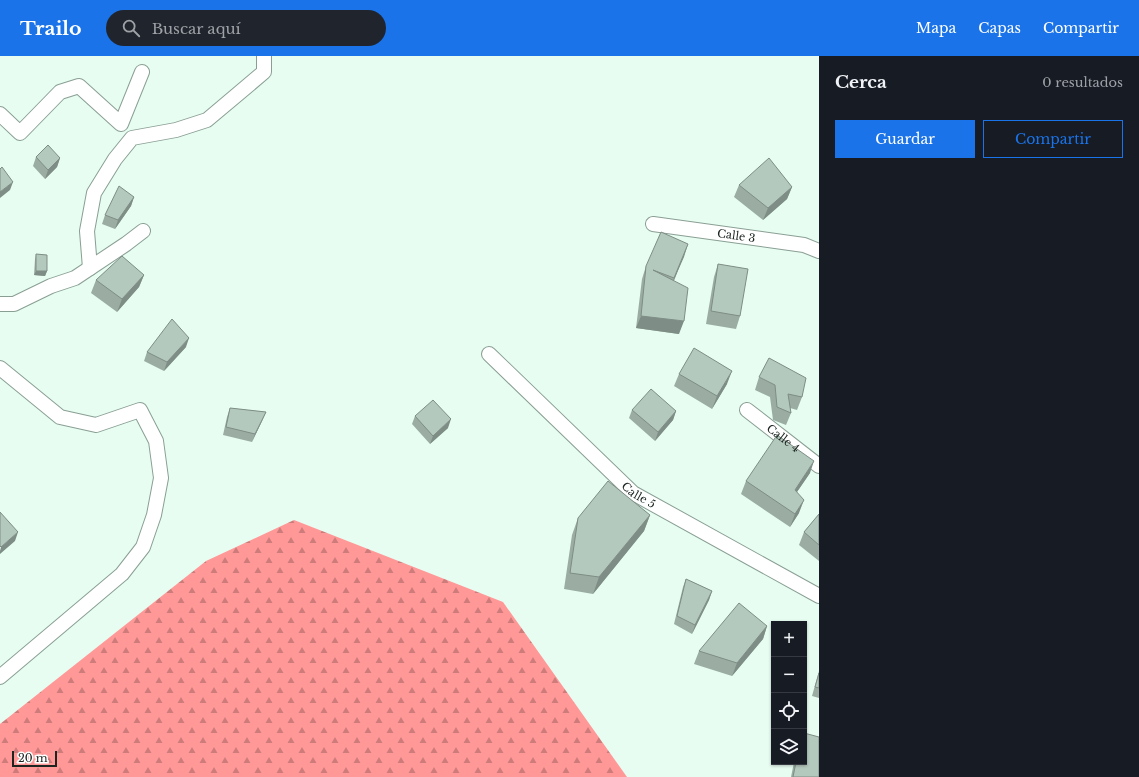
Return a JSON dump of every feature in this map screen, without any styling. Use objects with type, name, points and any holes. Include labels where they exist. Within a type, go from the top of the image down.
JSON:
[{"type":"street","points":[[90,268],[87,231],[94,193],[115,159],[132,138],[176,130],[207,120],[264,72],[264,56]]},
{"type":"street","points":[[0,114],[20,133],[60,92],[79,86],[121,124],[142,72]]},
{"type":"street","name":"Calle 3","points":[[653,224],[804,245],[819,251]]},
{"type":"street","points":[[0,304],[14,304],[51,286],[75,278],[126,244],[143,230]]},
{"type":"street","name":"Calle 5","points":[[489,354],[633,493],[819,596]]},
{"type":"street","points":[[0,368],[60,417],[96,425],[140,410],[156,441],[161,478],[154,515],[143,547],[122,574],[0,676]]},
{"type":"street","name":"Calle 4","points":[[747,410],[819,466]]},
{"type":"green space","points":[[294,520],[503,602],[627,777],[0,777],[0,724],[206,561]]},
{"type":"building","points":[[48,145],[60,158],[48,170],[36,157]]},
{"type":"building","points":[[769,158],[792,187],[768,208],[739,185]]},
{"type":"building","points":[[2,167],[13,182],[0,192],[0,169]]},
{"type":"building","points":[[119,186],[134,197],[118,220],[105,215]]},
{"type":"building","points":[[661,232],[688,244],[674,278],[653,270],[688,288],[684,321],[641,316],[646,266]]},
{"type":"building","points":[[36,254],[47,255],[47,271],[36,271]]},
{"type":"building","points":[[122,256],[144,275],[122,299],[96,280]]},
{"type":"building","points":[[718,264],[748,269],[740,316],[711,311]]},
{"type":"building","points":[[172,319],[189,338],[167,362],[147,352]]},
{"type":"building","points":[[694,348],[732,371],[717,396],[679,374]]},
{"type":"building","points":[[769,358],[806,378],[802,397],[788,394],[791,413],[777,407],[775,385],[759,377]]},
{"type":"building","points":[[651,389],[676,411],[658,432],[632,410]]},
{"type":"building","points":[[433,400],[451,419],[433,436],[415,416]]},
{"type":"building","points":[[230,408],[266,412],[255,434],[226,427]]},
{"type":"building","points":[[777,435],[814,461],[795,490],[804,500],[795,514],[746,481]]},
{"type":"building","points":[[608,481],[650,515],[599,577],[570,573],[578,518]]},
{"type":"building","points":[[0,512],[18,532],[1,547],[0,546]]},
{"type":"building","points":[[819,514],[819,545],[804,532]]},
{"type":"building","points":[[686,579],[712,591],[695,625],[677,616]]},
{"type":"building","points":[[739,603],[767,626],[737,663],[699,651]]},
{"type":"building","points":[[819,673],[819,688],[815,687]]},
{"type":"building","points":[[807,734],[819,737],[819,777],[793,777],[795,765],[807,765]]}]
